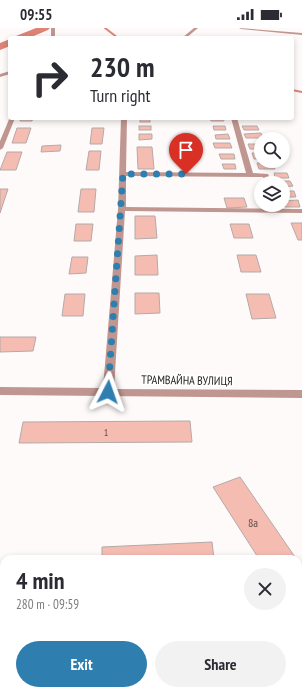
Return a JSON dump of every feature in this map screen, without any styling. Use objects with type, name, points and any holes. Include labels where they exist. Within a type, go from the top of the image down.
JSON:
[{"type":"street","points":[[186,36],[196,28]]},
{"type":"street","points":[[241,28],[277,30],[302,34]]},
{"type":"street","points":[[0,148],[11,120]]},
{"type":"street","points":[[108,392],[122,209],[124,120]]},
{"type":"street","points":[[235,120],[250,174]]},
{"type":"street","points":[[123,174],[250,174],[266,176]]},
{"type":"street","points":[[122,209],[254,208]]},
{"type":"street","points":[[290,209],[302,211]]},
{"type":"street","name":"ТРАМВАЙНА ВУЛИЦЯ","points":[[0,390],[302,394]]},
{"type":"building","points":[[20,120],[32,120],[32,121]]},
{"type":"building","points":[[140,120],[150,120],[150,122],[140,122]]},
{"type":"building","points":[[211,120],[224,121],[211,121]]},
{"type":"building","points":[[139,126],[151,126],[151,130],[139,130]]},
{"type":"building","points":[[213,126],[225,126],[226,130],[214,130]]},
{"type":"building","points":[[242,126],[257,126],[259,130],[244,130]]},
{"type":"building","points":[[17,128],[31,128],[26,143],[12,143]]},
{"type":"building","points":[[92,128],[104,128],[102,144],[90,144]]},
{"type":"building","points":[[254,133],[254,138],[246,138],[244,134]]},
{"type":"building","points":[[139,134],[152,134],[152,139],[139,140]]},
{"type":"building","points":[[228,134],[230,139],[216,139],[215,135]]},
{"type":"building","points":[[213,143],[230,143],[232,148],[215,148]]},
{"type":"building","points":[[248,144],[254,144],[254,149],[250,149]]},
{"type":"building","points":[[61,145],[60,151],[41,152],[42,146]]},
{"type":"building","points":[[137,147],[152,147],[154,169],[138,169]]},
{"type":"building","points":[[89,151],[101,151],[99,170],[86,170]]},
{"type":"building","points":[[7,152],[22,152],[16,170],[0,170]]},
{"type":"building","points":[[219,154],[234,154],[235,159],[221,159]]},
{"type":"building","points":[[222,164],[235,164],[236,169],[224,169]]},
{"type":"building","points":[[259,168],[275,169],[259,169]]},
{"type":"building","points":[[274,173],[287,173],[288,176],[275,176]]},
{"type":"building","points":[[0,189],[8,189],[0,213]]},
{"type":"building","points":[[81,189],[96,189],[94,212],[78,212]]},
{"type":"building","points":[[290,191],[294,191],[296,197],[290,197]]},
{"type":"building","points":[[224,198],[244,198],[247,207],[227,208]]},
{"type":"building","points":[[298,200],[300,207],[290,207],[290,201]]},
{"type":"building","points":[[135,216],[155,216],[157,238],[135,239]]},
{"type":"building","points":[[291,223],[302,223],[302,240],[298,240]]},
{"type":"building","points":[[76,224],[93,224],[91,241],[74,241]]},
{"type":"building","points":[[230,224],[249,224],[253,238],[234,238]]},
{"type":"building","points":[[157,255],[158,275],[135,275],[135,256]]},
{"type":"building","points":[[237,255],[256,255],[261,272],[241,272]]},
{"type":"building","points":[[72,257],[88,257],[86,273],[69,274]]},
{"type":"building","points":[[135,293],[159,293],[160,313],[135,314]]},
{"type":"building","points":[[65,294],[85,294],[83,316],[62,316]]},
{"type":"building","points":[[246,294],[269,294],[276,318],[252,319]]},
{"type":"building","points":[[0,337],[36,337],[33,351],[0,352]]},
{"type":"building","points":[[190,421],[192,442],[19,443],[23,422]]},
{"type":"building","points":[[240,477],[294,555],[256,555],[213,487]]},
{"type":"building","points":[[212,542],[214,555],[102,555],[102,547]]},
{"type":"waterway","points":[[25,36],[45,28]]},
{"type":"waterway","points":[[105,28],[115,36]]},
{"type":"waterway","points":[[0,47],[8,43]]},
{"type":"waterway","points":[[294,90],[302,92]]},
{"type":"route","points":[[108,392],[122,209],[123,174],[186,174]]}]
